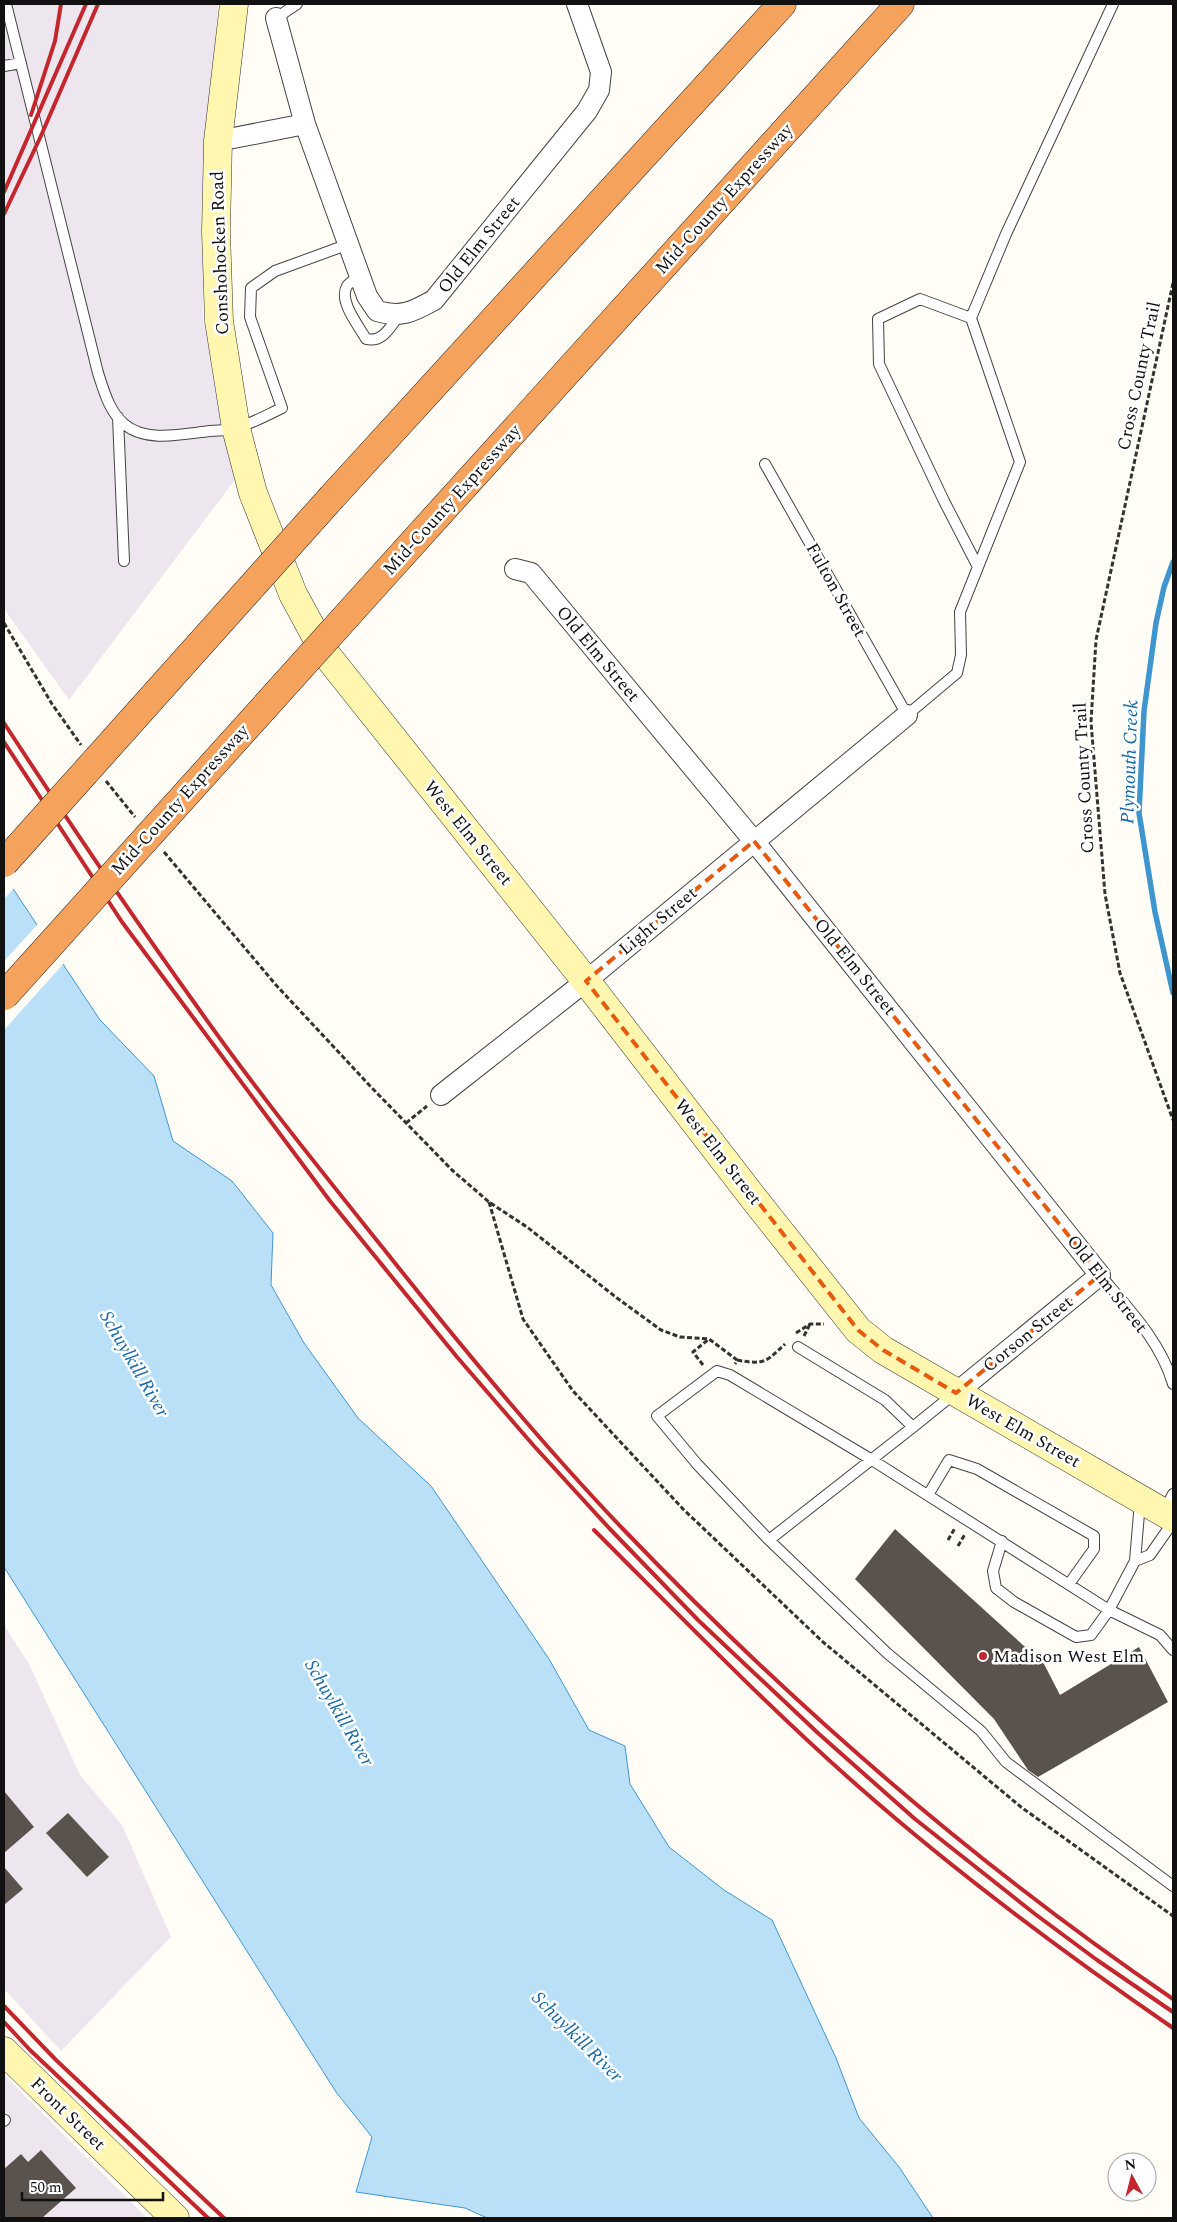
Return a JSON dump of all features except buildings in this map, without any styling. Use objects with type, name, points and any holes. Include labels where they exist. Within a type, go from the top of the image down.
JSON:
[{"type":"highway","points":[[4,863],[332,497],[782,4]]},
{"type":"highway","name":"Mid-County Expressway","points":[[4,996],[900,4]]},
{"type":"main road","name":"Conshohocken Road","points":[[234,4],[218,141],[216,232],[219,321],[236,428],[253,493],[293,594],[325,653],[351,686]]},
{"type":"main road","name":"West Elm Street","points":[[351,686],[586,981],[858,1330],[883,1350],[956,1393],[1140,1499],[1171,1511]]},
{"type":"main road","name":"Front Street","points":[[4,2051],[175,2218]]},
{"type":"street","name":"Old Elm Street","points":[[399,315],[414,312],[434,300],[587,111],[599,90],[600,72],[577,4]]},
{"type":"street","points":[[276,18],[305,124],[367,296],[377,311],[394,316],[399,315]]},
{"type":"street","points":[[218,141],[305,124]]},
{"type":"street","name":"Old Elm Street","points":[[515,569],[531,573],[754,841],[1100,1275]]},
{"type":"street","name":"Light Street","points":[[441,1095],[586,981],[907,715]]},
{"type":"street","name":"Corson Street","points":[[956,1393],[1100,1275]]},
{"type":"lane","points":[[6,4],[98,373],[105,394],[124,424],[140,432],[160,436],[236,428],[282,408],[250,317],[251,288],[275,271],[348,244]]},
{"type":"lane","points":[[276,18],[297,4]]},
{"type":"lane","points":[[907,715],[957,673],[961,655],[960,612],[1020,462],[971,318],[1006,234],[1113,4]]},
{"type":"lane","points":[[4,66],[21,64]]},
{"type":"lane","points":[[360,275],[347,286],[345,295],[348,306],[366,339],[381,338],[399,315]]},
{"type":"lane","points":[[971,318],[920,299],[878,319],[879,364],[944,501],[978,567]]},
{"type":"lane","points":[[118,417],[124,561]]},
{"type":"lane","name":"Fulton Street","points":[[765,464],[907,715]]},
{"type":"lane","name":"Old Elm Street","points":[[1100,1275],[1137,1320],[1156,1347],[1170,1372],[1173,1384]]},
{"type":"lane","points":[[798,1347],[885,1400],[913,1427]]},
{"type":"lane","points":[[1173,1650],[1160,1635],[1110,1610],[872,1460],[730,1375],[717,1371],[657,1416],[698,1464],[769,1540],[887,1653],[981,1730],[1006,1762],[1173,1886]]},
{"type":"lane","points":[[769,1540],[956,1393]]},
{"type":"lane","points":[[928,1495],[950,1460],[977,1469],[1094,1536],[1094,1549],[1069,1584]]},
{"type":"lane","points":[[1002,1542],[993,1571],[996,1588],[1014,1602],[1076,1636],[1091,1635],[1110,1610],[1135,1561],[1140,1499]]},
{"type":"lane","points":[[1135,1561],[1150,1555],[1171,1511]]},
{"type":"path","name":"Cross County Trail","points":[[1173,282],[1096,640],[1091,722],[1105,894],[1120,973],[1173,1120]]},
{"type":"path","points":[[4,623],[52,704],[85,752]]},
{"type":"path","points":[[102,775],[138,821]]},
{"type":"path","points":[[164,851],[276,985],[452,1170],[489,1202],[527,1227],[661,1330],[680,1337],[709,1339],[737,1360],[751,1362],[772,1358],[790,1339]]},
{"type":"path","points":[[406,1123],[441,1095]]},
{"type":"path","points":[[489,1202],[523,1319],[573,1391],[683,1509],[823,1642],[1021,1807],[1173,1916]]},
{"type":"path","points":[[795,1334],[810,1324],[830,1324]]},
{"type":"path","points":[[709,1339],[692,1352],[710,1376]]},
{"type":"path","points":[[784,1344],[798,1347]]},
{"type":"path","points":[[730,1375],[737,1360]]},
{"type":"highlighted area","points":[[754,841],[1100,1275],[956,1393],[883,1350],[858,1330],[586,981]]},
{"type":"shaded area","points":[[4,4],[218,4],[205,165],[203,319],[240,473],[69,700],[4,609]]},
{"type":"shaded area","points":[[4,1625],[29,1664],[80,1775],[122,1825],[171,1937],[61,2051],[4,1989]]},
{"type":"shaded area","points":[[4,2075],[147,2218],[4,2218]]},
{"type":"water","name":"Schuylkill River","points":[[4,875],[100,1020],[154,1076],[173,1141],[232,1181],[273,1233],[271,1285],[304,1343],[358,1418],[431,1486],[549,1659],[589,1730],[625,1746],[630,1784],[669,1847],[724,1890],[772,1920],[836,2058],[859,2118],[899,2167],[933,2218],[487,2218],[465,2208],[356,2192],[372,2137],[336,2092],[4,1567]]},
{"type":"pier","points":[[4,873],[15,887],[4,899]]},
{"type":"pier","points":[[39,923],[65,962],[4,1030],[4,961]]},
{"type":"waterway","name":"Plymouth Creek","points":[[1173,562],[1164,587],[1156,623],[1144,711],[1139,813],[1155,912],[1173,993]]},
{"type":"railway","points":[[31,115],[55,41],[61,4]]},
{"type":"railway","points":[[4,192],[86,4]]},
{"type":"railway","points":[[4,214],[40,138],[98,4]]},
{"type":"railway","points":[[4,723],[147,935],[264,1098],[470,1355],[529,1426],[590,1494],[686,1593],[751,1656],[885,1778],[1026,1893],[1173,1999]]},
{"type":"railway","points":[[4,742],[122,922],[330,1201],[457,1357],[534,1446],[609,1528],[698,1620],[819,1734],[915,1819],[1035,1914],[1097,1960],[1173,2012]]},
{"type":"railway","points":[[594,1530],[758,1693],[896,1819],[1012,1912],[1173,2028]]},
{"type":"railway","points":[[4,2006],[56,2060],[224,2218]]},
{"type":"railway","points":[[4,2022],[30,2050],[208,2218]]},
{"type":"place","name":"Madison West Elm","points":[[983,1656]]}]
